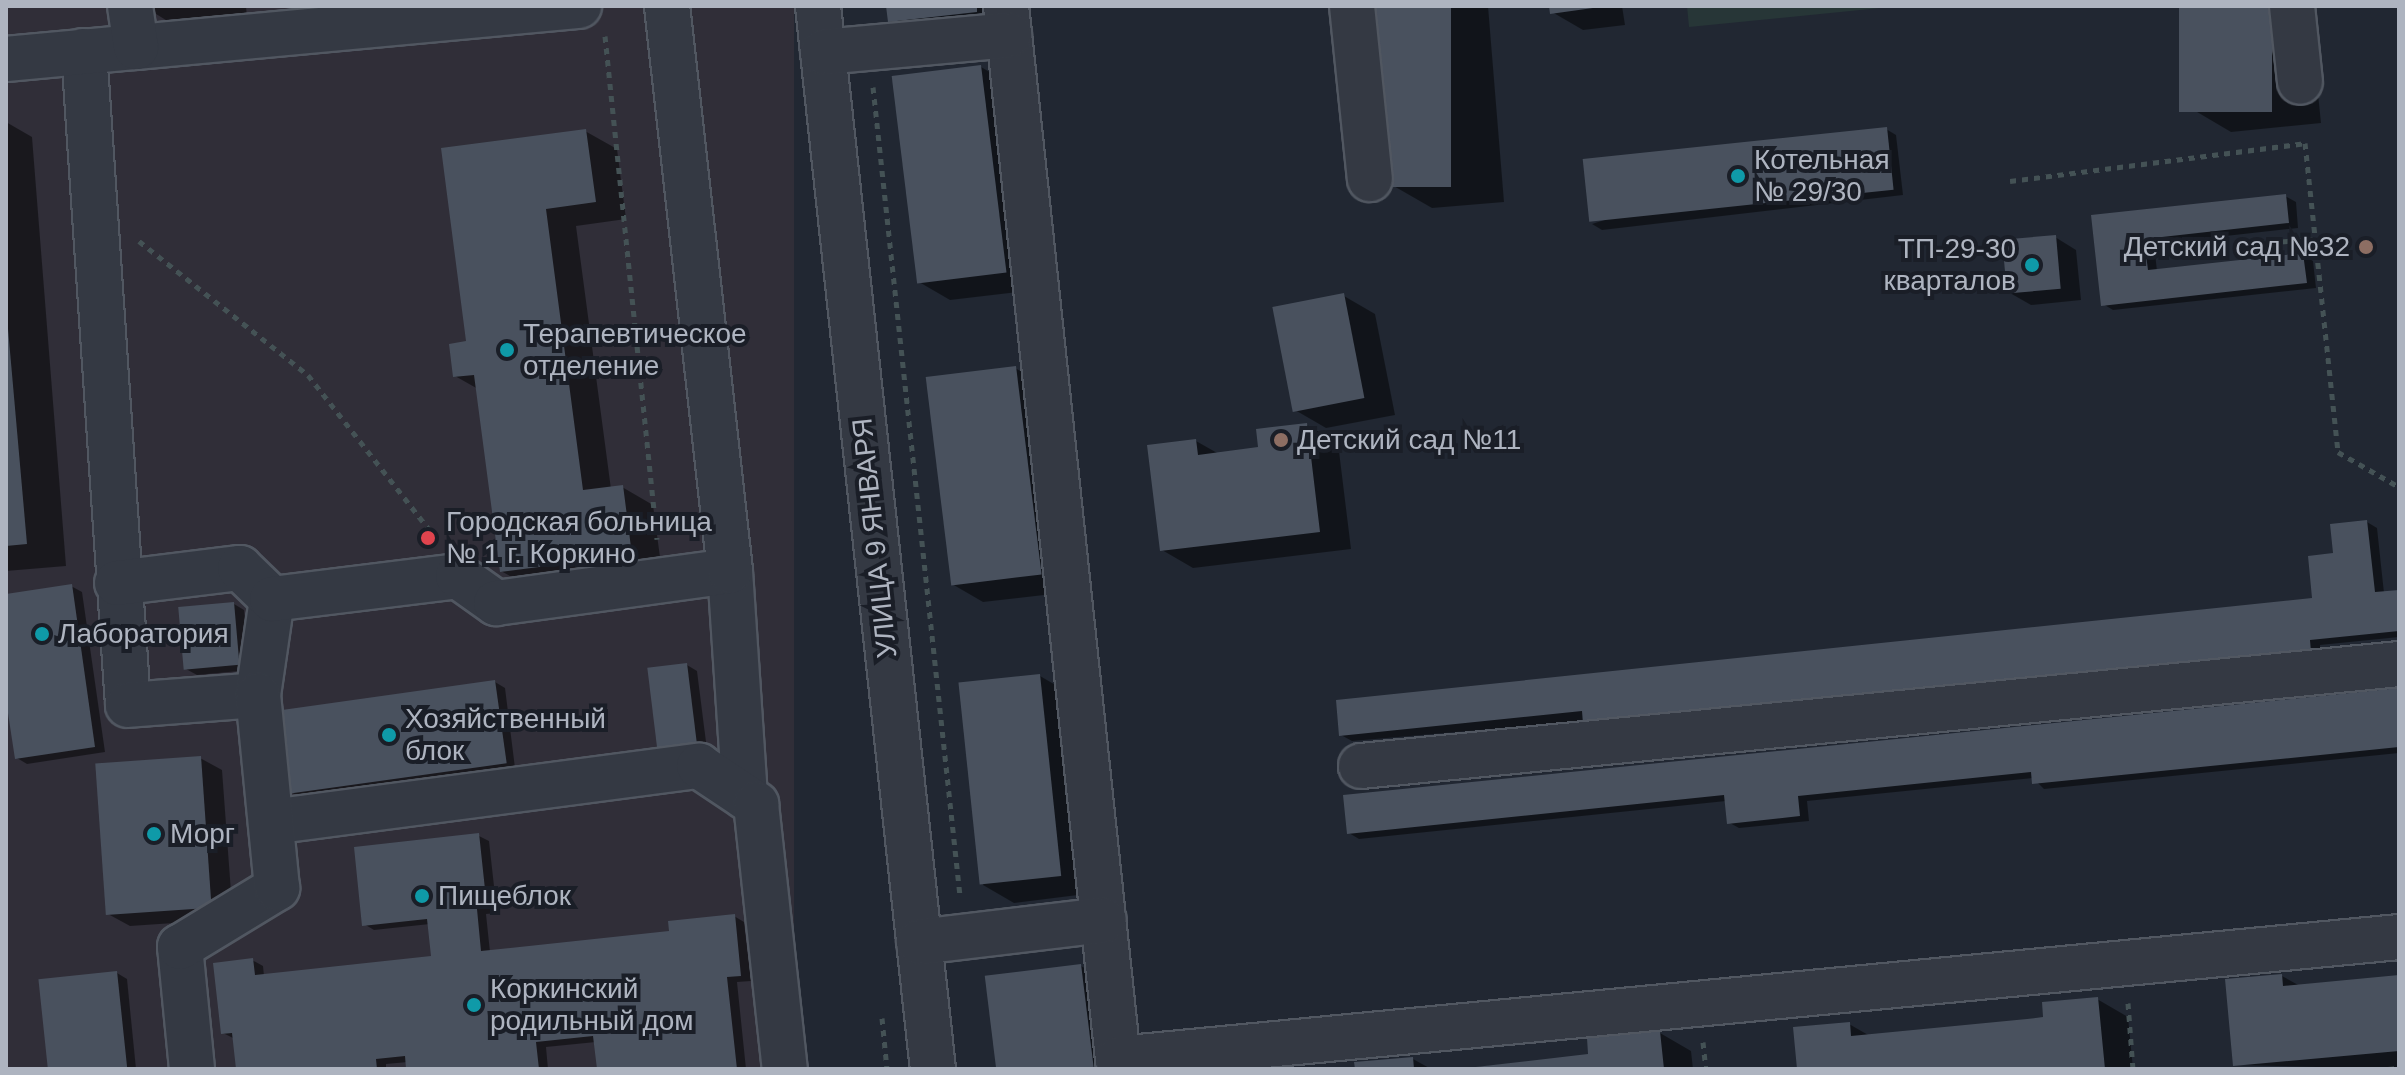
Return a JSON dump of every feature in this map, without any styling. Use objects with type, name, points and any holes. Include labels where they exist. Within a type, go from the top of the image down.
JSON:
[{"type":"street","points":[[667,6],[730,571],[745,797]]},
{"type":"street","name":"УЛИЦА 9 ЯНВАРЯ","points":[[818,6],[933,1069]]},
{"type":"street","points":[[1352,6],[1370,179]]},
{"type":"street","points":[[2292,6],[2300,82]]},
{"type":"street","points":[[6,59],[84,51],[133,26],[591,14]]},
{"type":"street","points":[[823,52],[869,48],[1008,21],[1118,1059],[1299,1055],[2125,963],[2399,937]]},
{"type":"street","points":[[84,51],[117,583],[128,705],[258,695]]},
{"type":"street","points":[[117,583],[240,568],[272,599]]},
{"type":"street","points":[[272,599],[458,576],[496,603],[730,571]]},
{"type":"street","points":[[192,1069],[180,947],[277,888],[258,695],[272,599]]},
{"type":"street","points":[[1361,766],[2399,664]]},
{"type":"street","points":[[271,822],[699,766],[756,804],[785,1069]]},
{"type":"street","points":[[919,942],[1104,920]]},
{"type":"path","points":[[591,14],[661,580]]},
{"type":"path","points":[[869,48],[964,937]]},
{"type":"path","points":[[2010,181],[2305,143],[2338,452],[2399,487]]},
{"type":"path","points":[[94,207],[308,375],[441,545],[458,576]]},
{"type":"path","points":[[2163,249],[2316,239]]},
{"type":"path","points":[[2125,963],[2133,1069]]},
{"type":"path","points":[[2388,1069],[2399,1068]]},
{"type":"shaded area","name":"Городская больница № 1 г. Коркино","points":[[6,6],[794,6],[794,1069],[6,1069]]},
{"type":"shaded area","points":[[1687,6],[1900,6],[1689,27]]},
{"type":"building","points":[[886,6],[977,6],[977,12],[888,22]]},
{"type":"building","points":[[1376,6],[1451,6],[1451,187],[1376,187]]},
{"type":"building","points":[[1549,6],[1593,6],[1593,8],[1550,14]]},
{"type":"building","points":[[2179,6],[2272,6],[2272,112],[2179,112]]},
{"type":"building","points":[[981,65],[1006,272],[917,283],[892,76]]},
{"type":"building","name":"Котельная № 29/30","points":[[1887,127],[1894,190],[1589,222],[1583,159]]},
{"type":"building","name":"Терапевтическое отделение","points":[[586,129],[596,202],[546,209],[583,490],[623,485],[632,555],[500,572],[474,375],[453,377],[449,344],[466,341],[441,148]]},
{"type":"building","points":[[2286,194],[2289,223],[2144,239],[2148,270],[2303,253],[2307,283],[2101,306],[2091,215]]},
{"type":"building","name":"ТП-29-30 кварталов","points":[[2056,235],[2061,289],[2007,294],[2002,240]]},
{"type":"building","points":[[1344,293],[1364,398],[1293,412],[1272,307]]},
{"type":"building","points":[[6,306],[27,544],[6,546]]},
{"type":"building","points":[[1016,366],[1042,574],[951,586],[926,377]]},
{"type":"building","points":[[1307,423],[1320,532],[1160,551],[1147,445],[1196,439],[1198,455],[1258,447],[1256,429]]},
{"type":"building","points":[[2367,520],[2375,592],[2399,590],[2399,631],[2310,640],[2311,652],[2037,691],[2035,677],[1583,724],[1582,711],[1339,736],[1336,700],[2312,598],[2308,556],[2333,553],[2330,524]]},
{"type":"building","name":"Лаборатория","points":[[72,584],[95,747],[15,759],[6,700],[6,594]]},
{"type":"building","points":[[234,602],[239,665],[184,670],[178,607]]},
{"type":"building","points":[[687,663],[697,745],[657,750],[647,668]]},
{"type":"building","points":[[1040,674],[1061,876],[980,884],[958,683]]},
{"type":"building","name":"Хозяйственный блок","points":[[495,680],[507,763],[285,794],[273,711]]},
{"type":"building","points":[[2399,688],[2399,747],[2032,784],[2031,772],[1798,796],[1800,816],[1727,824],[1724,795],[1347,834],[1343,795]]},
{"type":"building","name":"Морг","points":[[201,756],[212,908],[106,915],[95,763]]},
{"type":"building","name":"Коркинский родильный дом","points":[[479,833],[487,908],[477,909],[481,951],[669,931],[668,921],[735,914],[741,976],[727,977],[737,1069],[597,1069],[593,1036],[536,1042],[539,1069],[406,1069],[405,1056],[376,1059],[377,1069],[236,1069],[232,1033],[221,1034],[213,963],[253,958],[255,975],[431,956],[427,919],[362,926],[354,847]]},
{"type":"building","points":[[1081,964],[1094,1069],[996,1069],[985,976]]},
{"type":"building","points":[[117,971],[127,1069],[48,1069],[38,979]]},
{"type":"building","points":[[2282,974],[2283,986],[2399,975],[2399,1051],[2233,1066],[2225,979]]},
{"type":"building","points":[[2098,997],[2105,1069],[1797,1069],[1793,1027],[1850,1022],[1851,1036],[2027,1019],[2043,1017],[2042,1002]]},
{"type":"building","points":[[1660,1031],[1664,1069],[1458,1069],[1588,1054],[1587,1038]]},
{"type":"building","points":[[1413,1057],[1414,1069],[1355,1069],[1354,1062]]},
{"type":"place","name":"Котельная № 29/30","points":[[1738,176]]},
{"type":"place","name":"Детский сад №32","points":[[2366,247]]},
{"type":"place","name":"ТП-29-30 кварталов","points":[[2032,265]]},
{"type":"place","name":"Терапевтическое отделение","points":[[507,350]]},
{"type":"place","name":"Детский сад №11","points":[[1281,440]]},
{"type":"place","name":"Городская больница № 1 г. Коркино","points":[[428,538]]},
{"type":"place","name":"Лаборатория","points":[[42,634]]},
{"type":"place","name":"Хозяйственный блок","points":[[389,735]]},
{"type":"place","name":"Морг","points":[[154,834]]},
{"type":"place","name":"Пищеблок","points":[[422,896]]},
{"type":"place","name":"Коркинский родильный дом","points":[[474,1005]]}]
